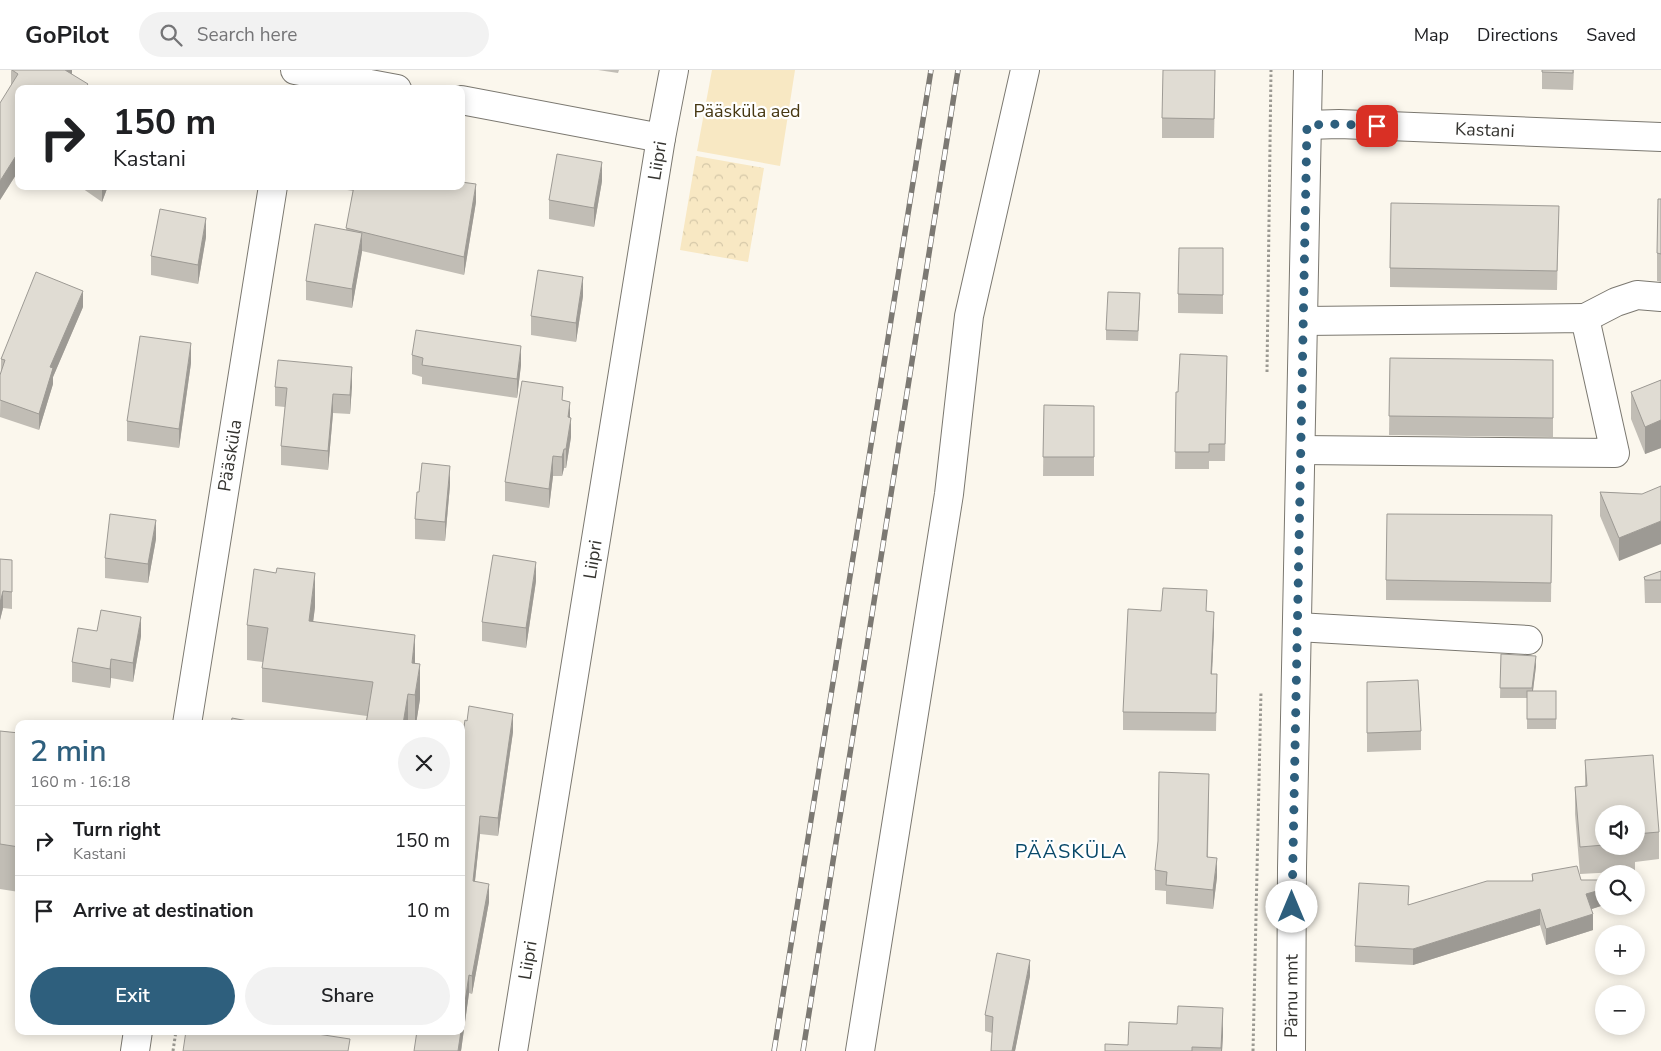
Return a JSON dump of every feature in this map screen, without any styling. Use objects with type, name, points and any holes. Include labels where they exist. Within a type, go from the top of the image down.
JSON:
[{"type":"street","points":[[289,85],[293,70],[376,85]]},
{"type":"street","name":"Liipri","points":[[513,1051],[674,70]]},
{"type":"street","points":[[860,1051],[949,494],[969,316],[1025,70]]},
{"type":"street","name":"Pärnu mnt","points":[[1291,1051],[1292,868],[1308,70]]},
{"type":"street","points":[[465,101],[662,138]]},
{"type":"street","name":"Kastani","points":[[1307,125],[1339,124],[1661,137]]},
{"type":"street","name":"Pääsküla","points":[[188,720],[272,190]]},
{"type":"street","points":[[1302,321],[1585,318],[1616,302],[1637,296],[1661,297]]},
{"type":"street","points":[[1301,450],[1615,453],[1585,318]]},
{"type":"street","points":[[1297,627],[1528,640]]},
{"type":"street","points":[[135,1051],[137,1035]]},
{"type":"path","points":[[1267,379],[1271,70]]},
{"type":"path","points":[[1253,1051],[1261,685]]},
{"type":"path","points":[[173,1051],[175,1035]]},
{"type":"green space","name":"Pääsküla aed","points":[[712,70],[795,70],[780,166],[697,151]]},
{"type":"green space","points":[[696,156],[764,168],[748,262],[680,250]]},
{"type":"building","points":[[12,70],[65,70],[88,84],[15,85],[15,157],[0,181],[0,103],[18,74]]},
{"type":"building","points":[[1163,70],[1215,70],[1214,119],[1162,118]]},
{"type":"building","points":[[1542,70],[1573,70],[1573,73],[1542,72]]},
{"type":"building","points":[[557,154],[602,162],[594,208],[549,200]]},
{"type":"building","points":[[465,183],[476,184],[464,257],[346,228],[353,190],[465,190]]},
{"type":"building","points":[[1658,199],[1661,199],[1661,254],[1657,253]]},
{"type":"building","points":[[1391,203],[1559,206],[1557,271],[1390,268]]},
{"type":"building","points":[[160,209],[206,218],[198,265],[151,256]]},
{"type":"building","points":[[315,224],[362,233],[352,289],[306,281]]},
{"type":"building","points":[[1179,248],[1223,248],[1223,295],[1178,294]]},
{"type":"building","points":[[538,270],[583,277],[576,323],[531,316]]},
{"type":"building","points":[[36,272],[83,291],[50,367],[53,368],[39,414],[0,400],[0,375],[5,360],[1,359]]},
{"type":"building","points":[[1108,292],[1140,293],[1138,331],[1106,330]]},
{"type":"building","points":[[416,330],[521,346],[517,379],[422,365],[423,358],[412,355]]},
{"type":"building","points":[[140,336],[191,343],[179,429],[127,421]]},
{"type":"building","points":[[1180,354],[1227,356],[1225,444],[1209,444],[1209,452],[1175,452],[1176,392],[1178,392]]},
{"type":"building","points":[[1390,358],[1553,360],[1553,418],[1389,416]]},
{"type":"building","points":[[278,360],[352,367],[350,395],[333,394],[328,451],[281,446],[287,388],[275,387]]},
{"type":"building","points":[[1661,380],[1661,420],[1645,427],[1631,392]]},
{"type":"building","points":[[522,381],[563,387],[562,400],[570,402],[568,417],[571,418],[566,449],[564,449],[562,457],[553,456],[549,489],[505,482]]},
{"type":"building","points":[[1044,405],[1094,406],[1094,457],[1043,457]]},
{"type":"building","points":[[422,463],[450,466],[445,522],[415,519]]},
{"type":"building","points":[[1661,486],[1661,521],[1619,538],[1600,492],[1642,494]]},
{"type":"building","points":[[110,514],[156,520],[148,564],[105,558]]},
{"type":"building","points":[[1387,514],[1552,515],[1551,583],[1386,580]]},
{"type":"building","points":[[493,555],[536,562],[526,628],[482,622]]},
{"type":"building","points":[[0,559],[12,560],[12,592],[3,591],[0,603]]},
{"type":"building","points":[[277,568],[315,573],[309,621],[415,635],[412,663],[420,664],[415,695],[408,694],[404,720],[367,720],[373,682],[262,668],[268,628],[247,625],[254,569],[276,573]]},
{"type":"building","points":[[1661,571],[1661,580],[1645,580],[1644,577]]},
{"type":"building","points":[[1163,588],[1207,590],[1206,611],[1214,612],[1211,674],[1217,674],[1216,713],[1123,712],[1128,609],[1161,611]]},
{"type":"building","points":[[101,610],[141,617],[133,663],[111,659],[110,669],[72,662],[78,628],[97,631]]},
{"type":"building","points":[[1501,654],[1536,656],[1532,688],[1500,688]]},
{"type":"building","points":[[1418,680],[1421,731],[1367,733],[1367,682]]},
{"type":"building","points":[[1527,691],[1556,691],[1556,719],[1527,719]]},
{"type":"building","points":[[469,706],[513,714],[498,818],[480,816],[473,881],[489,884],[472,976],[469,975],[465,1002],[465,720],[467,721]]},
{"type":"building","points":[[0,731],[15,733],[15,846],[0,844]]},
{"type":"building","points":[[1653,755],[1659,832],[1645,833],[1645,805],[1595,805],[1595,846],[1580,847],[1575,787],[1587,786],[1585,760]]},
{"type":"building","points":[[1159,772],[1209,774],[1207,857],[1217,858],[1213,890],[1166,885],[1167,872],[1155,870],[1158,841]]},
{"type":"building","points":[[1577,866],[1581,880],[1595,880],[1595,892],[1586,894],[1593,914],[1546,929],[1540,909],[1413,949],[1355,946],[1359,883],[1409,886],[1408,905],[1487,881],[1533,881],[1532,874]]},
{"type":"building","points":[[997,953],[1030,960],[1012,1051],[991,1051],[993,1017],[985,1015]]},
{"type":"building","points":[[1178,1006],[1223,1008],[1221,1048],[1192,1047],[1192,1051],[1105,1051],[1105,1044],[1128,1045],[1129,1022],[1177,1024]]},
{"type":"building","points":[[185,1035],[324,1035],[350,1039],[348,1051],[183,1051]]},
{"type":"building","points":[[416,1035],[460,1035],[458,1051],[414,1051]]},
{"type":"railway","points":[[774,1051],[931,70]]},
{"type":"railway","points":[[803,1051],[958,70]]},
{"type":"district","name":"PÄÄSKÜLA","points":[[1071,851]]},
{"type":"route","points":[[1292,907],[1307,125],[1377,126]]}]
